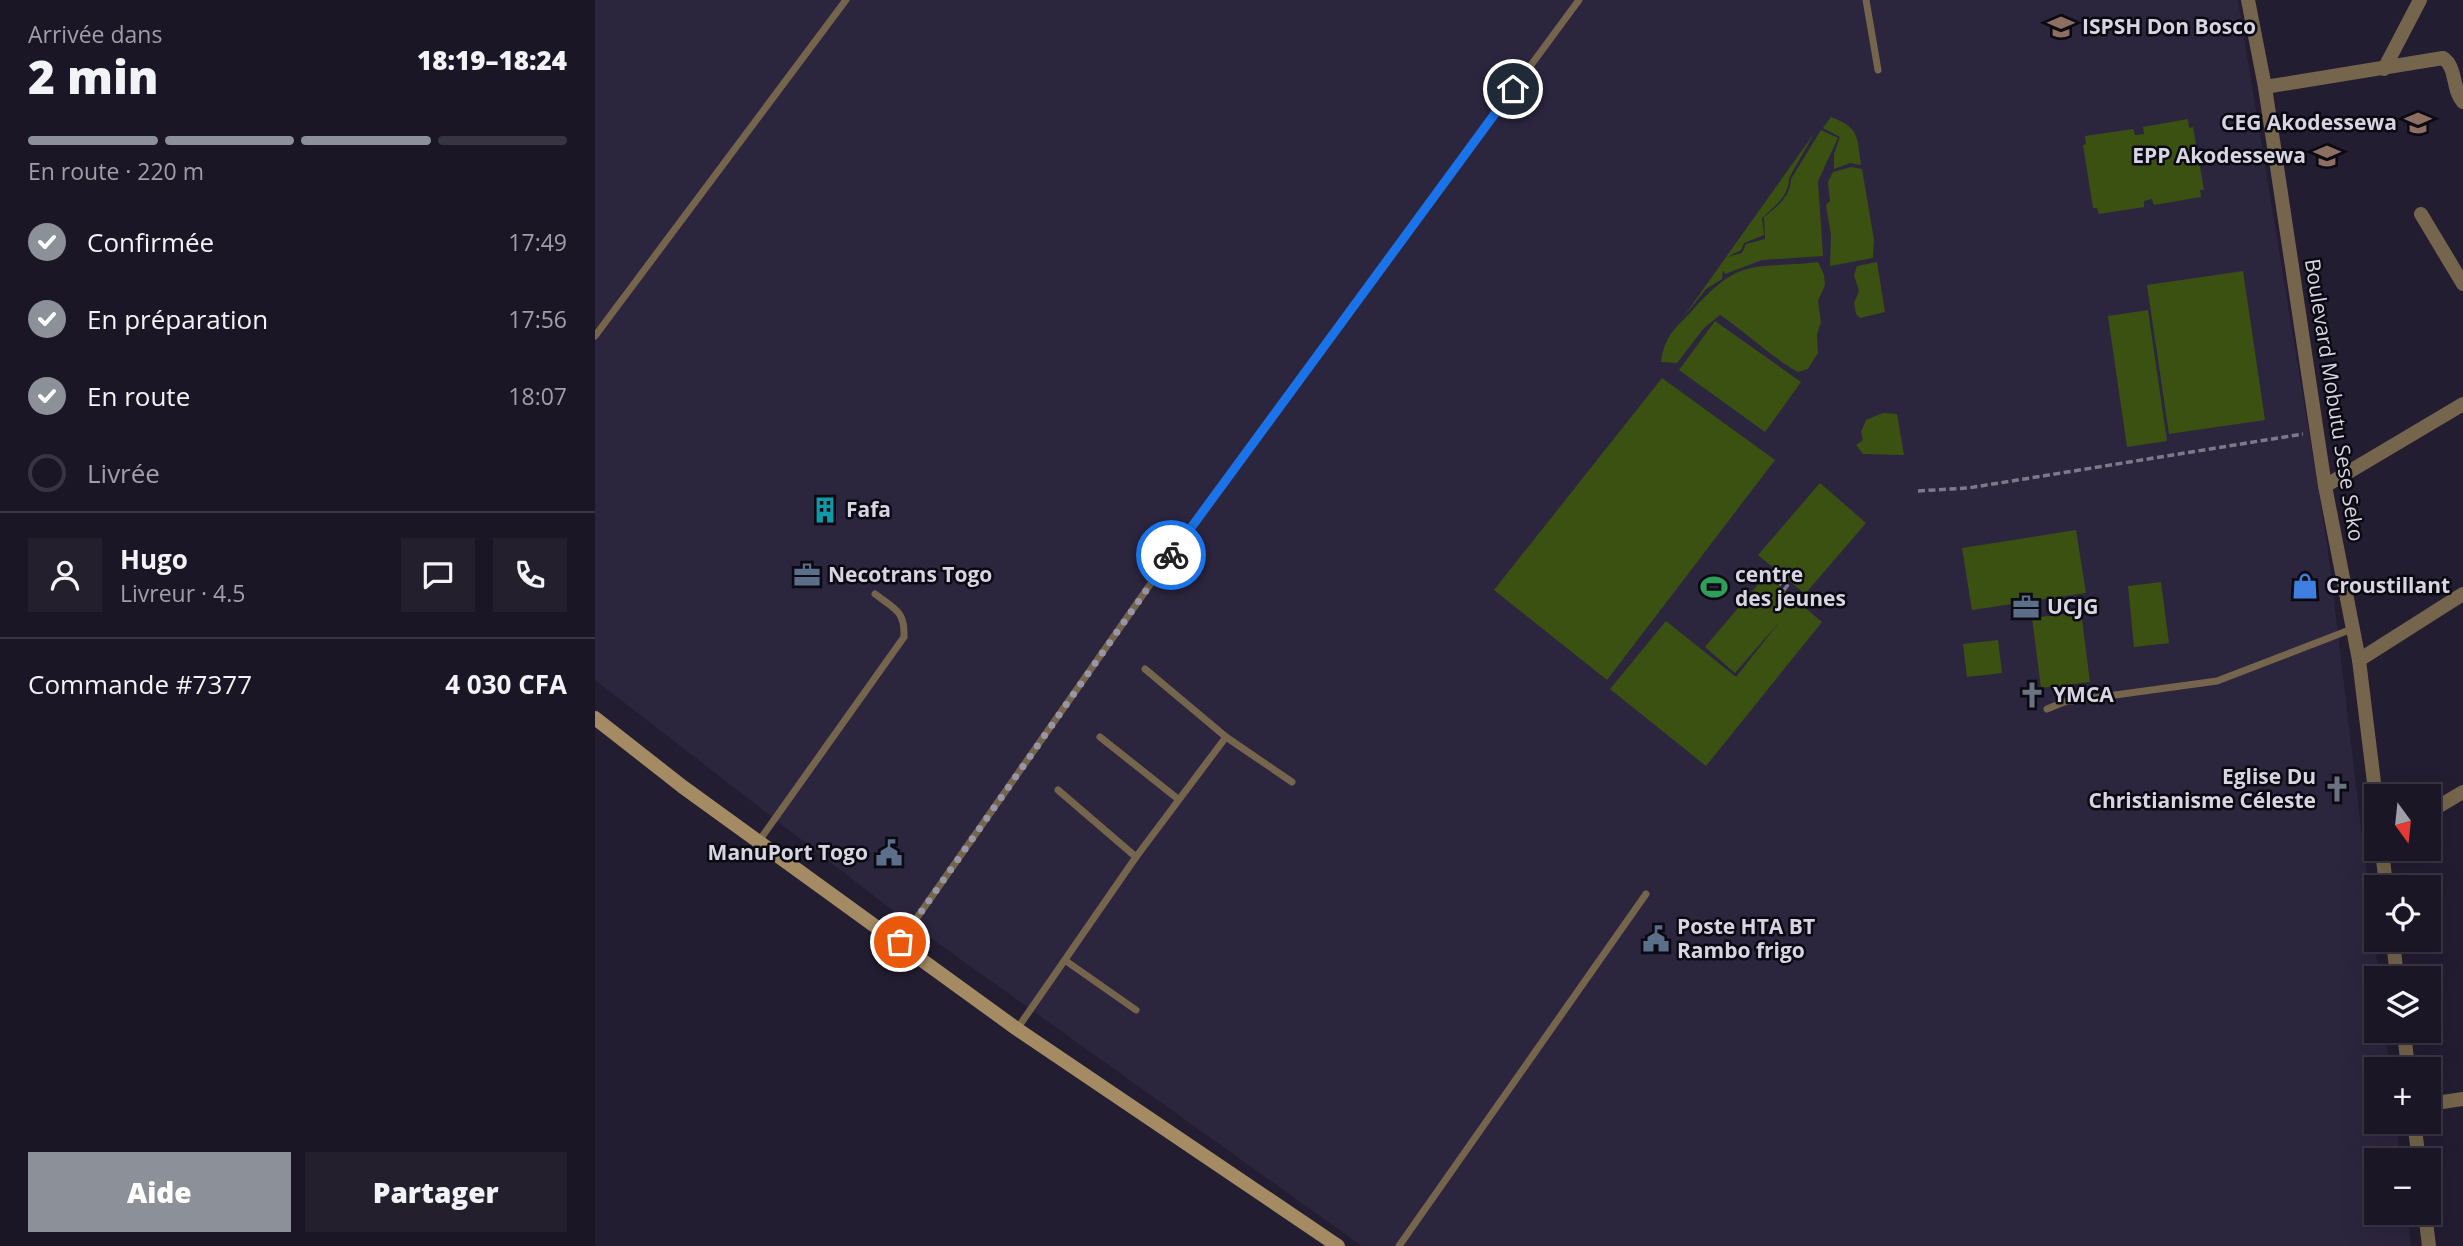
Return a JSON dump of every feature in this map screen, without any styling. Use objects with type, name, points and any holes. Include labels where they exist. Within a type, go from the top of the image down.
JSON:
[{"type":"main road","points":[[595,718],[758,841],[1017,1029],[1338,1246]]},
{"type":"street","name":"Boulevard Mobutu Sese Seko","points":[[2248,0],[2265,87],[2325,486],[2359,660],[2374,784]]},
{"type":"street","points":[[2384,69],[2420,0]]},
{"type":"street","points":[[2265,87],[2438,58],[2447,59],[2463,102]]},
{"type":"street","points":[[2421,214],[2463,285]]},
{"type":"street","points":[[2325,486],[2463,404]]},
{"type":"street","points":[[2359,660],[2463,594]]},
{"type":"street","points":[[2441,805],[2463,792]]},
{"type":"street","points":[[2441,1102],[2463,1099]]},
{"type":"street","points":[[2426,1225],[2429,1246]]},
{"type":"lane","points":[[595,337],[846,0]]},
{"type":"lane","points":[[900,942],[1184,536],[1579,0]]},
{"type":"lane","points":[[1866,0],[1878,70]]},
{"type":"lane","points":[[758,841],[904,638],[905,620],[899,611],[876,594]]},
{"type":"lane","points":[[2047,709],[2064,702],[2217,681],[2353,629]]},
{"type":"lane","points":[[1145,669],[1226,737],[1292,782]]},
{"type":"lane","points":[[1100,737],[1178,799]]},
{"type":"lane","points":[[1017,1029],[1136,857],[1226,737]]},
{"type":"lane","points":[[1058,790],[1136,857]]},
{"type":"lane","points":[[1399,1246],[1646,894]]},
{"type":"lane","points":[[1066,961],[1136,1010]]},
{"type":"path","points":[[1918,491],[1968,488],[2316,432]]},
{"type":"path","points":[[1779,585],[1785,578]]},
{"type":"path","points":[[1784,590],[1790,582]]},
{"type":"shaded area","points":[[595,0],[2238,0],[2327,543],[2367,875],[2364,875],[2364,952],[2376,952],[2378,966],[2364,966],[2364,1043],[2387,1043],[2388,1057],[2364,1057],[2364,1134],[2398,1134],[2399,1148],[2364,1148],[2364,1225],[2408,1225],[2411,1246],[1362,1246],[896,913],[595,680]]},
{"type":"green space","points":[[1831,117],[1852,130],[1859,147],[1861,165],[1850,163],[1834,169],[1834,154],[1840,137],[1823,128]]},
{"type":"green space","points":[[2188,119],[2189,128],[2193,127],[2204,190],[2200,190],[2201,197],[2154,205],[2152,199],[2144,201],[2144,207],[2099,214],[2097,208],[2093,208],[2083,145],[2086,144],[2085,136],[2133,129],[2135,135],[2144,134],[2143,127]]},
{"type":"green space","points":[[1821,130],[1838,138],[1818,181],[1823,256],[1762,260],[1725,274],[1723,270],[1722,279],[1706,289],[1682,319],[1815,132],[1789,178],[1784,195],[1762,218],[1764,235],[1744,243],[1741,250],[1727,257],[1742,253],[1746,244],[1765,239],[1764,217],[1786,196],[1791,179]]},
{"type":"green space","points":[[1851,167],[1862,169],[1874,240],[1873,258],[1830,266],[1831,235],[1826,205],[1830,201],[1828,182],[1833,172]]},
{"type":"green space","points":[[1818,262],[1825,285],[1818,301],[1821,322],[1817,334],[1818,353],[1808,369],[1798,372],[1788,366],[1720,315],[1704,328],[1677,363],[1661,362],[1667,340],[1675,329],[1708,294],[1735,273],[1761,266]]},
{"type":"green space","points":[[1877,262],[1885,312],[1860,318],[1856,314],[1854,303],[1859,291],[1854,275],[1857,266]]},
{"type":"green space","points":[[2243,271],[2265,420],[2169,434],[2147,285]]},
{"type":"green space","points":[[2148,310],[2167,441],[2127,447],[2108,316]]},
{"type":"green space","points":[[1715,321],[1801,382],[1765,432],[1679,370]]},
{"type":"green space","points":[[1662,378],[1775,460],[1607,680],[1494,590]]},
{"type":"green space","points":[[1883,413],[1897,414],[1904,455],[1863,454],[1856,445],[1863,440],[1861,432],[1866,420]]},
{"type":"green space","points":[[1820,483],[1866,523],[1805,594],[1758,555]]},
{"type":"green space","points":[[2076,530],[2086,593],[1972,610],[1962,548]]},
{"type":"green space","points":[[1766,575],[1822,622],[1706,766],[1610,689],[1666,621],[1736,677],[1781,620],[1735,673],[1705,647]]},
{"type":"green space","points":[[2161,582],[2169,643],[2134,647],[2128,586]]},
{"type":"green space","points":[[2081,612],[2090,682],[2041,688],[2032,618]]},
{"type":"green space","points":[[1998,640],[2002,673],[1967,677],[1963,644]]},
{"type":"way so far","points":[[900,942],[1171,555]]},
{"type":"place","name":"ISPSH Don Bosco","points":[[2061,27]]},
{"type":"place","name":"CEG Akodessewa","points":[[2418,123]]},
{"type":"place","name":"EPP Akodessewa","points":[[2327,156]]},
{"type":"place","name":"Fafa","points":[[825,510]]},
{"type":"place","name":"Necotrans Togo","points":[[807,575]]},
{"type":"place","name":"Croustillant","points":[[2305,586]]},
{"type":"place","name":"centre des jeunes","points":[[1714,587]]},
{"type":"place","name":"UCJG","points":[[2026,607]]},
{"type":"place","name":"YMCA","points":[[2032,695]]},
{"type":"place","name":"Eglise Du Christianisme Céleste","points":[[2337,789]]},
{"type":"place","name":"ManuPort Togo","points":[[889,853]]},
{"type":"place","name":"Poste HTA BT Rambo frigo","points":[[1656,939]]},
{"type":"route","points":[[1171,555],[1513,89]]}]
